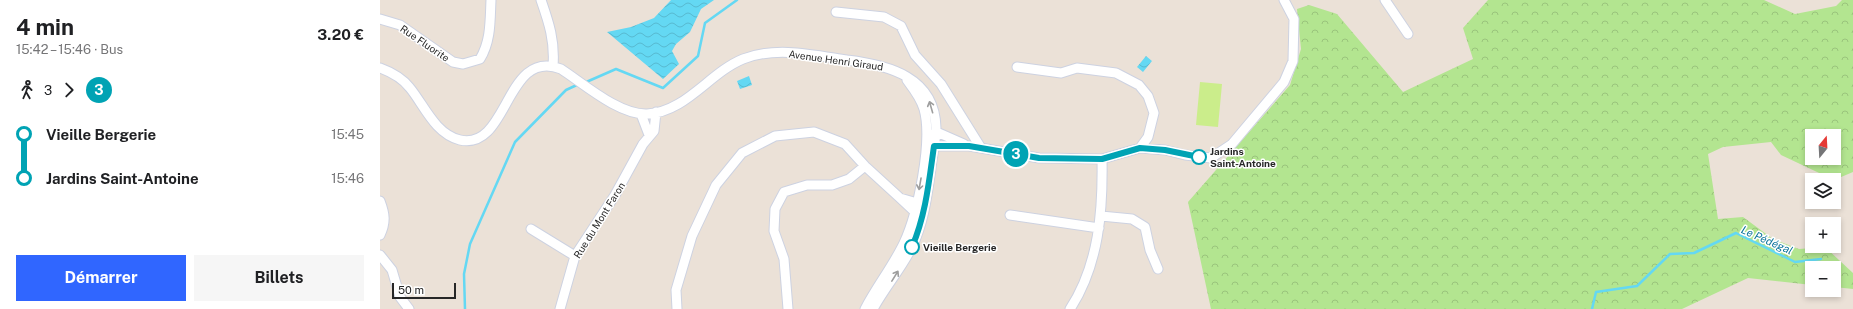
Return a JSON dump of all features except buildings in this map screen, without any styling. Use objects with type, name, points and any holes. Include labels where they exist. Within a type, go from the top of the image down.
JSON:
[{"type":"street","name":"Rue Fluorite","points":[[380,19],[400,25],[453,62],[463,64],[480,59],[486,50],[489,39],[491,0]]},
{"type":"street","points":[[380,68],[398,78],[410,88],[429,116],[438,126],[455,138],[466,140],[482,136],[498,119],[524,76],[544,66],[557,67],[549,24],[541,0]]},
{"type":"street","points":[[930,139],[1039,158],[1102,159],[1140,148],[1165,150],[1184,155],[1211,158],[1232,144],[1284,82],[1293,61],[1294,19],[1284,0]]},
{"type":"street","points":[[1385,0],[1408,34]]},
{"type":"street","points":[[836,12],[884,17],[901,26],[915,55],[941,84],[981,148]]},
{"type":"street","name":"Avenue Henri Giraud","points":[[557,67],[616,105],[641,114],[656,112],[675,106],[729,67],[743,59],[763,54],[780,52],[864,62],[887,67],[904,75],[924,108],[930,139],[915,240],[903,263],[873,309]]},
{"type":"street","points":[[1017,67],[1061,73],[1077,68],[1116,74],[1139,84],[1148,96],[1154,113],[1148,137],[1140,148]]},
{"type":"street","name":"Rue du Mont Faron","points":[[560,309],[575,256],[615,195],[649,135],[654,130],[656,112]]},
{"type":"street","points":[[641,114],[649,135]]},
{"type":"street","points":[[677,309],[676,290],[692,236],[716,185],[742,153],[774,136],[814,132],[845,144],[865,166],[900,198],[919,207]]},
{"type":"street","points":[[930,139],[969,146]]},
{"type":"street","points":[[1070,309],[1077,299],[1089,268],[1099,228],[1101,216],[1102,159]]},
{"type":"street","points":[[788,309],[784,260],[774,231],[775,209],[784,192],[807,184],[832,185],[849,179],[865,166]]},
{"type":"street","points":[[380,201],[385,213],[384,225],[380,235]]},
{"type":"street","name":"Avenue Henri Giraud","points":[[865,309],[898,254],[919,207]]},
{"type":"street","points":[[1010,216],[1099,228]]},
{"type":"street","points":[[1101,216],[1132,219],[1145,227],[1150,250],[1158,269]]},
{"type":"street","points":[[531,229],[575,256]]},
{"type":"street","points":[[380,255],[392,270],[400,297],[409,309]]},
{"type":"green space","points":[[1488,0],[1764,0],[1795,14],[1836,6],[1842,0],[1853,0],[1853,172],[1841,177],[1841,173],[1819,173],[1781,155],[1771,142],[1723,147],[1708,154],[1718,219],[1743,217],[1773,239],[1799,249],[1805,249],[1805,253],[1831,253],[1840,261],[1805,261],[1805,284],[1748,278],[1682,309],[1211,309],[1188,202],[1290,85],[1301,49],[1297,9],[1309,5],[1337,14],[1403,92],[1473,59],[1463,28]]},
{"type":"green space","points":[[1200,82],[1222,84],[1218,127],[1196,125]]},
{"type":"green space","points":[[1841,262],[1853,273],[1853,289],[1841,288]]},
{"type":"water","points":[[671,0],[714,0],[701,9],[690,32],[676,44],[672,51],[679,64],[663,79],[607,32],[631,27],[654,18]]},
{"type":"water","points":[[1146,56],[1152,61],[1143,72],[1137,67]]},
{"type":"water","points":[[749,76],[752,85],[740,89],[737,81]]},
{"type":"waterway","points":[[584,83],[616,69],[663,88],[698,56],[705,23],[737,0]]},
{"type":"waterway","points":[[465,309],[464,274],[470,244],[515,142],[566,90],[579,84]]},
{"type":"waterway","name":"Le Pédégal","points":[[1592,309],[1596,292],[1637,286],[1670,254],[1694,253],[1736,233],[1795,262],[1821,259]]},
{"type":"bus line","name":"3","points":[[912,247],[920,229],[923,216],[934,146],[969,146],[1039,158],[1102,159],[1140,148],[1165,150],[1199,157]]},
{"type":"place","name":"Jardins Saint-Antoine","points":[[1199,157]]},
{"type":"place","name":"Vieille Bergerie","points":[[912,247]]}]
